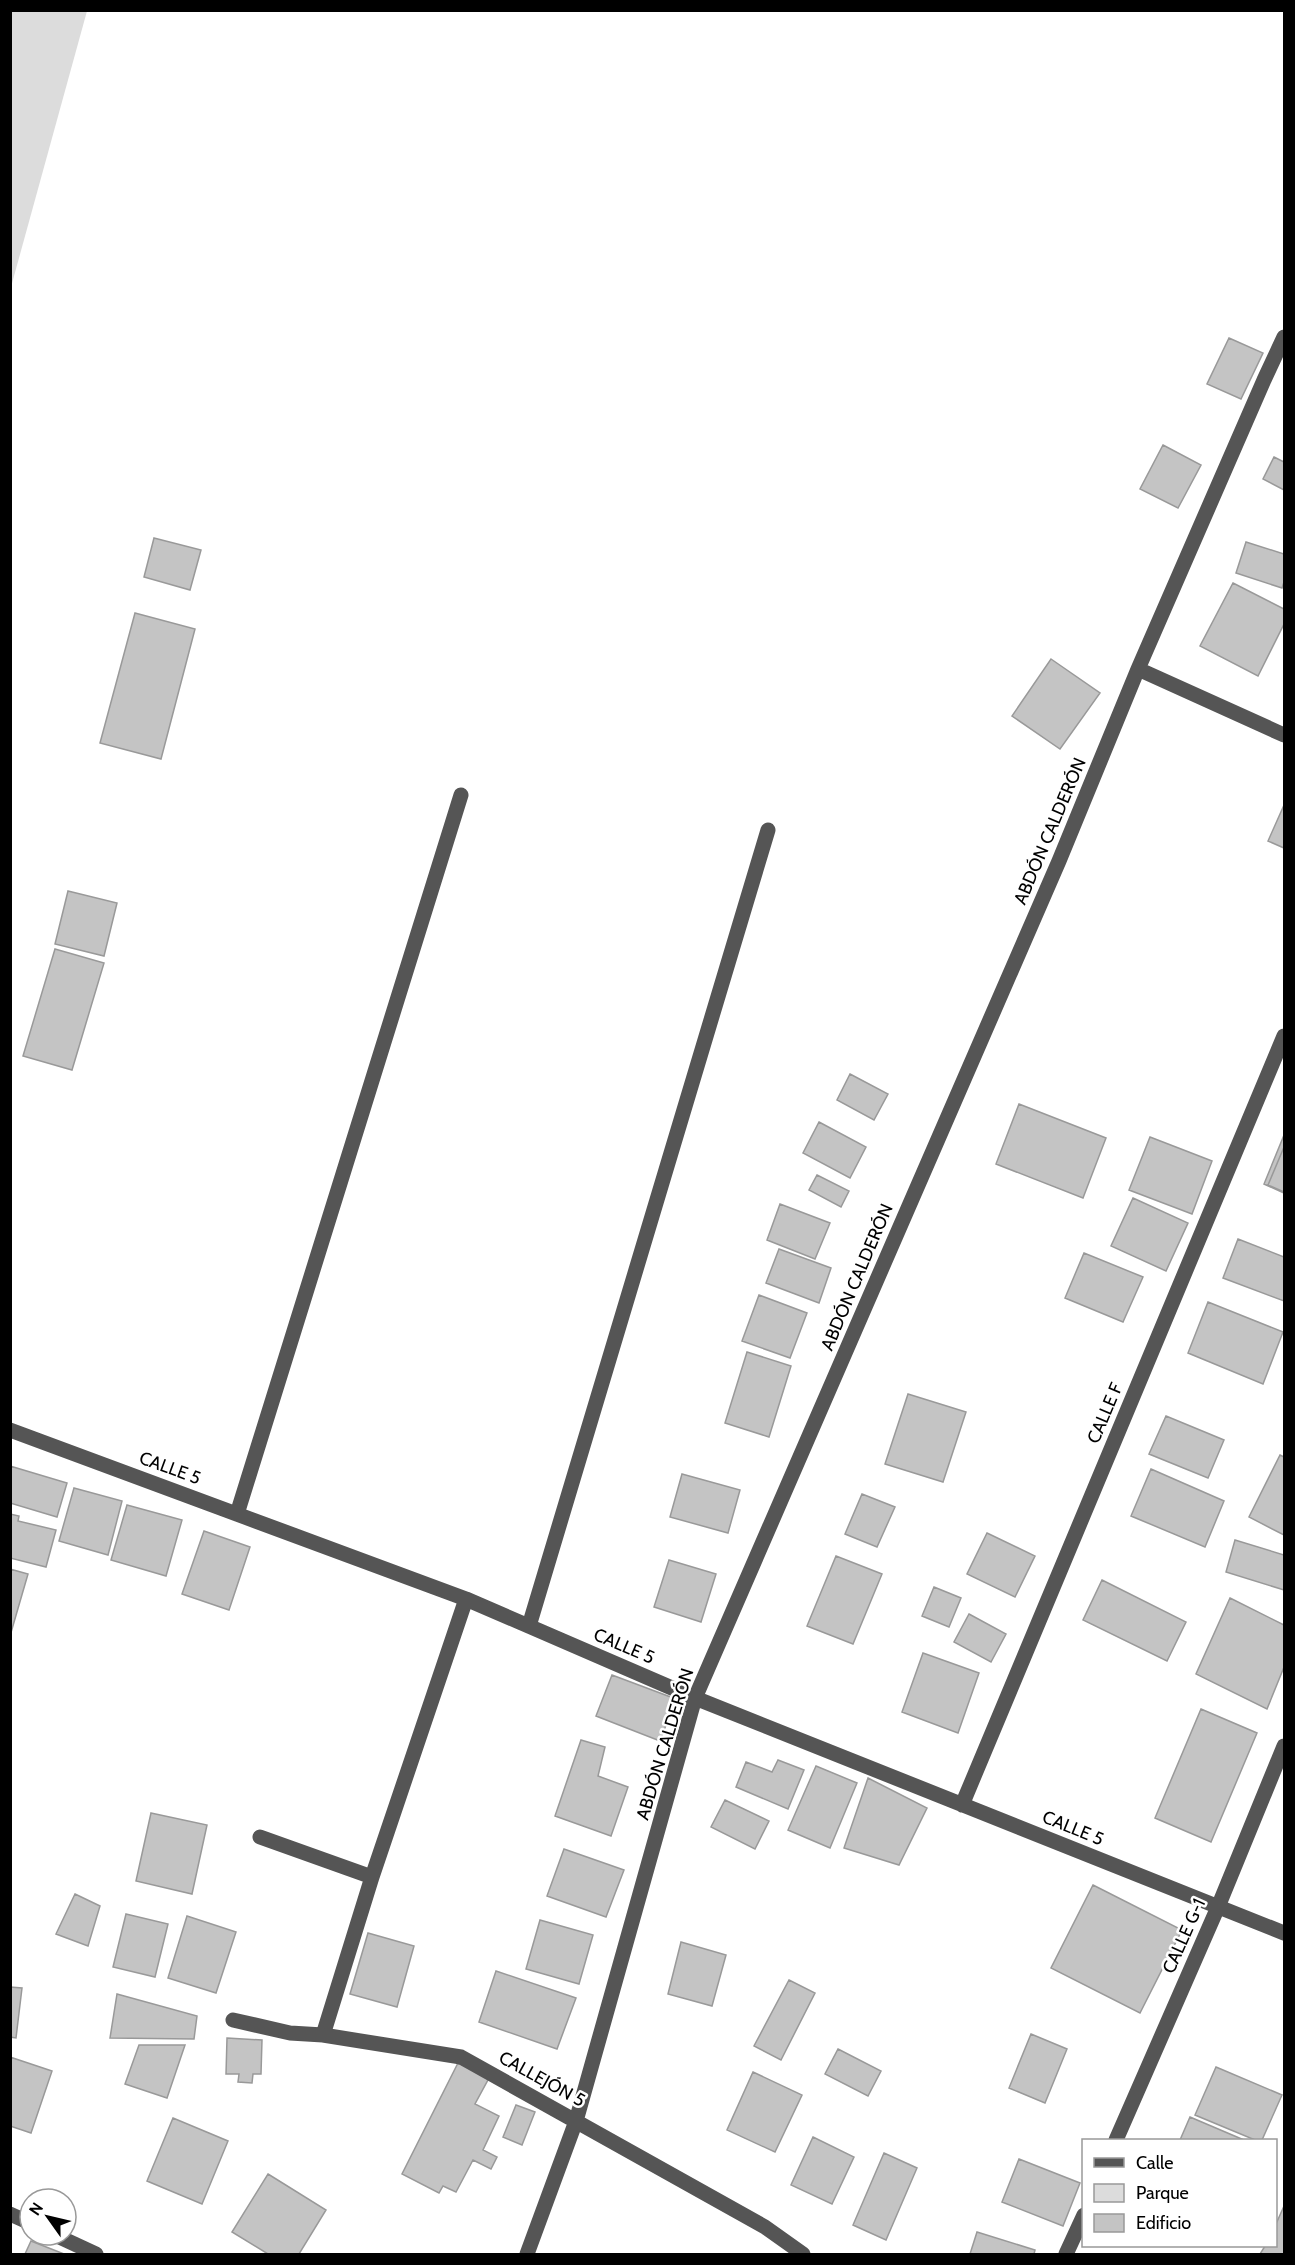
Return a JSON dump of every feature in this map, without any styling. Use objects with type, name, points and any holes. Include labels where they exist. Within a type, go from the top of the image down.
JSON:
[{"type":"street","name":"ABDÓN CALDERÓN","points":[[527,2254],[576,2121],[695,1698],[1059,861],[1138,669],[1284,336]]},
{"type":"street","points":[[1138,669],[1284,735]]},
{"type":"street","points":[[237,1514],[461,795]]},
{"type":"street","points":[[529,1626],[768,830]]},
{"type":"street","name":"CALLE F","points":[[962,1805],[1284,1036]]},
{"type":"street","name":"CALLE 5","points":[[10,1430],[466,1599],[695,1698],[1284,1933]]},
{"type":"street","points":[[323,2035],[372,1877],[466,1599]]},
{"type":"street","name":"CALLE G-1","points":[[1116,2139],[1218,1907],[1284,1746]]},
{"type":"street","points":[[260,1837],[372,1877]]},
{"type":"street","name":"CALLEJÓN 5","points":[[232,2020],[290,2033],[323,2035],[461,2057],[765,2227],[803,2254]]},
{"type":"street","points":[[1066,2254],[1082,2217]]},
{"type":"street","points":[[78,2246],[96,2254]]},
{"type":"green space","points":[[10,11],[87,11],[11,287]]},
{"type":"building","points":[[1229,338],[1263,353],[1241,399],[1207,384]]},
{"type":"building","points":[[1163,445],[1201,465],[1178,508],[1140,489]]},
{"type":"building","points":[[1274,457],[1284,462],[1284,490],[1263,479]]},
{"type":"building","points":[[154,538],[201,550],[190,590],[144,577]]},
{"type":"building","points":[[1246,542],[1284,554],[1282,588],[1236,573]]},
{"type":"building","points":[[1233,583],[1284,609],[1284,624],[1258,676],[1200,646]]},
{"type":"building","points":[[135,613],[195,629],[161,759],[100,743]]},
{"type":"building","points":[[1051,659],[1100,693],[1060,749],[1012,716]]},
{"type":"building","points":[[1284,805],[1284,848],[1268,841]]},
{"type":"building","points":[[68,891],[117,903],[104,956],[55,944]]},
{"type":"building","points":[[55,949],[104,963],[72,1070],[23,1056]]},
{"type":"building","points":[[850,1074],[888,1094],[874,1120],[837,1100]]},
{"type":"building","points":[[1019,1104],[1106,1138],[1083,1198],[996,1164]]},
{"type":"building","points":[[819,1122],[866,1147],[850,1178],[803,1153]]},
{"type":"building","points":[[1284,1135],[1284,1193],[1264,1184]]},
{"type":"building","points":[[1150,1137],[1212,1161],[1192,1214],[1129,1190]]},
{"type":"building","points":[[1284,1147],[1284,1192],[1268,1185]]},
{"type":"building","points":[[817,1175],[849,1191],[841,1207],[809,1190]]},
{"type":"building","points":[[1133,1198],[1188,1223],[1166,1271],[1111,1246]]},
{"type":"building","points":[[780,1204],[830,1223],[815,1259],[767,1240]]},
{"type":"building","points":[[1238,1239],[1284,1257],[1284,1301],[1223,1278]]},
{"type":"building","points":[[779,1249],[831,1268],[819,1303],[766,1283]]},
{"type":"building","points":[[1084,1253],[1143,1277],[1123,1322],[1065,1298]]},
{"type":"building","points":[[759,1295],[807,1313],[790,1358],[742,1341]]},
{"type":"building","points":[[1208,1302],[1283,1332],[1263,1384],[1188,1353]]},
{"type":"building","points":[[747,1352],[791,1366],[769,1437],[725,1423]]},
{"type":"building","points":[[908,1394],[966,1412],[943,1482],[885,1464]]},
{"type":"building","points":[[1166,1416],[1224,1440],[1208,1478],[1149,1454]]},
{"type":"building","points":[[1280,1455],[1284,1457],[1284,1535],[1249,1517]]},
{"type":"building","points":[[10,1466],[67,1483],[57,1517],[10,1503]]},
{"type":"building","points":[[1151,1469],[1224,1501],[1205,1547],[1131,1516]]},
{"type":"building","points":[[682,1474],[740,1490],[728,1533],[670,1517]]},
{"type":"building","points":[[74,1488],[122,1501],[108,1555],[59,1541]]},
{"type":"building","points":[[862,1494],[895,1507],[877,1547],[845,1534]]},
{"type":"building","points":[[127,1505],[182,1520],[166,1576],[111,1560]]},
{"type":"building","points":[[10,1514],[19,1516],[18,1521],[56,1530],[46,1567],[10,1558]]},
{"type":"building","points":[[204,1531],[250,1547],[229,1610],[182,1594]]},
{"type":"building","points":[[987,1533],[1035,1556],[1015,1597],[967,1574]]},
{"type":"building","points":[[1235,1540],[1284,1555],[1284,1590],[1226,1572]]},
{"type":"building","points":[[836,1556],[882,1574],[853,1644],[807,1626]]},
{"type":"building","points":[[669,1560],[716,1574],[701,1622],[654,1607]]},
{"type":"building","points":[[10,1569],[28,1574],[10,1636]]},
{"type":"building","points":[[1102,1580],[1186,1622],[1167,1661],[1083,1620]]},
{"type":"building","points":[[934,1587],[961,1598],[949,1627],[922,1616]]},
{"type":"building","points":[[1230,1598],[1284,1625],[1284,1667],[1267,1709],[1196,1674]]},
{"type":"building","points":[[969,1614],[1006,1634],[991,1662],[954,1642]]},
{"type":"building","points":[[923,1653],[979,1673],[958,1733],[902,1712]]},
{"type":"building","points":[[612,1675],[676,1699],[660,1741],[596,1716]]},
{"type":"building","points":[[1201,1709],[1257,1733],[1211,1842],[1155,1818]]},
{"type":"building","points":[[581,1740],[605,1747],[598,1776],[628,1787],[611,1836],[555,1816]]},
{"type":"building","points":[[778,1760],[804,1770],[788,1809],[736,1787],[746,1762],[772,1772]]},
{"type":"building","points":[[816,1766],[857,1783],[830,1848],[788,1830]]},
{"type":"building","points":[[868,1778],[927,1808],[899,1865],[844,1848]]},
{"type":"building","points":[[725,1800],[769,1821],[755,1849],[711,1827]]},
{"type":"building","points":[[151,1813],[207,1825],[192,1894],[136,1881]]},
{"type":"building","points":[[564,1849],[624,1870],[606,1917],[547,1896]]},
{"type":"building","points":[[1093,1885],[1182,1930],[1140,2013],[1051,1968]]},
{"type":"building","points":[[75,1894],[100,1906],[88,1946],[56,1934]]},
{"type":"building","points":[[126,1914],[168,1924],[155,1977],[113,1967]]},
{"type":"building","points":[[187,1916],[236,1932],[216,1993],[168,1978]]},
{"type":"building","points":[[540,1920],[593,1935],[579,1984],[526,1969]]},
{"type":"building","points":[[368,1933],[414,1946],[397,2007],[350,1994]]},
{"type":"building","points":[[681,1942],[726,1955],[712,2006],[668,1994]]},
{"type":"building","points":[[496,1971],[576,1998],[557,2049],[479,2022]]},
{"type":"building","points":[[789,1980],[815,1993],[781,2060],[754,2046]]},
{"type":"building","points":[[10,1987],[22,1988],[16,2038],[10,2037]]},
{"type":"building","points":[[117,1994],[197,2016],[194,2039],[110,2038]]},
{"type":"building","points":[[1031,2034],[1067,2049],[1045,2103],[1009,2088]]},
{"type":"building","points":[[227,2038],[262,2040],[261,2074],[253,2074],[252,2083],[238,2082],[239,2074],[226,2074]]},
{"type":"building","points":[[139,2045],[185,2045],[167,2098],[125,2084]]},
{"type":"building","points":[[838,2049],[881,2071],[868,2096],[825,2074]]},
{"type":"building","points":[[10,2057],[52,2071],[31,2133],[10,2126]]},
{"type":"building","points":[[458,2063],[489,2078],[475,2104],[499,2116],[483,2150],[497,2157],[491,2169],[473,2160],[456,2192],[443,2186],[439,2193],[402,2174]]},
{"type":"building","points":[[1216,2067],[1282,2095],[1262,2139],[1253,2139],[1195,2115]]},
{"type":"building","points":[[753,2072],[802,2095],[775,2152],[727,2130]]},
{"type":"building","points":[[516,2105],[535,2112],[522,2145],[503,2137]]},
{"type":"building","points":[[1190,2117],[1242,2139],[1180,2139]]},
{"type":"building","points":[[173,2118],[228,2141],[202,2204],[147,2181]]},
{"type":"building","points":[[813,2137],[854,2157],[832,2204],[791,2185]]},
{"type":"building","points":[[884,2153],[917,2168],[886,2240],[853,2225]]},
{"type":"building","points":[[1019,2159],[1080,2183],[1063,2226],[1002,2202]]},
{"type":"building","points":[[268,2174],[326,2210],[299,2254],[268,2254],[232,2232]]},
{"type":"building","points":[[1284,2206],[1284,2254],[1260,2254],[1264,2247],[1277,2247],[1277,2222]]},
{"type":"building","points":[[977,2232],[1035,2250],[1034,2254],[970,2254]]},
{"type":"building","points":[[28,2247],[46,2247],[64,2254],[25,2254]]}]
